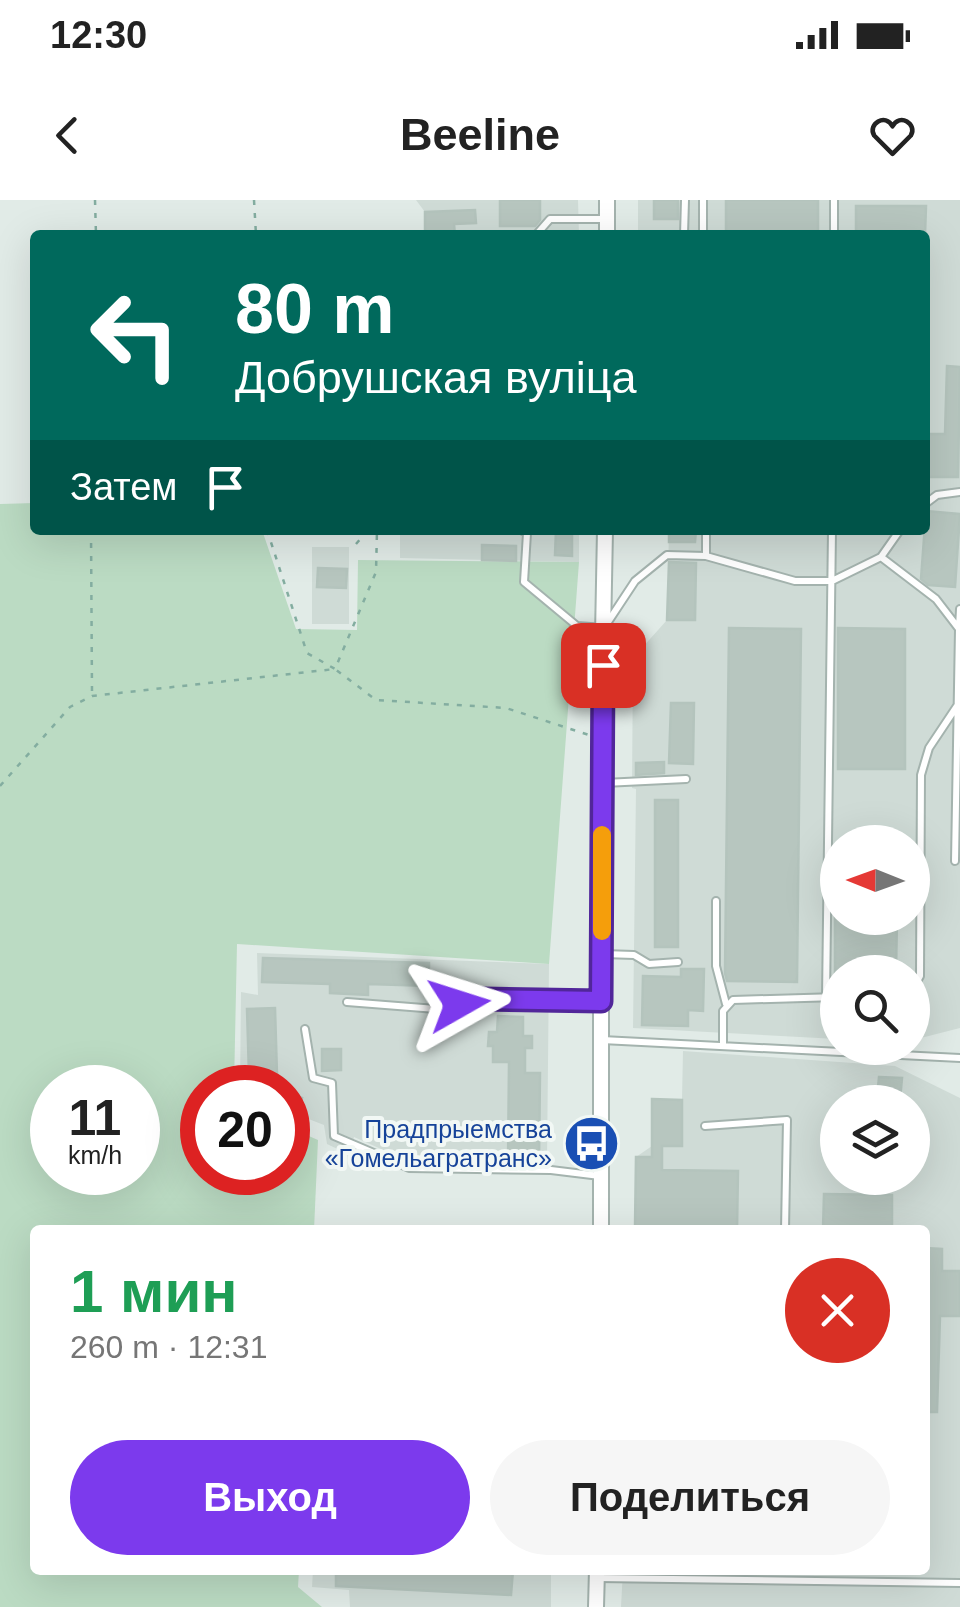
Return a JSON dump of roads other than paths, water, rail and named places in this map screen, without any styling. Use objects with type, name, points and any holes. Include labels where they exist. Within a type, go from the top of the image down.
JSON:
[{"type":"street","points":[[607,227],[608,200]]},
{"type":"street","points":[[601,1225],[600,739],[604,535]]},
{"type":"street","points":[[596,1607],[597,1575]]},
{"type":"lane","points":[[684,200],[684,230]]},
{"type":"lane","points":[[703,200],[703,230]]},
{"type":"lane","points":[[834,200],[834,230]]},
{"type":"lane","points":[[540,230],[550,219],[607,227]]},
{"type":"lane","points":[[930,501],[938,495],[960,492]]},
{"type":"lane","points":[[527,535],[524,582],[578,626],[604,628],[634,581],[668,555],[706,556],[795,581],[832,581],[881,557],[896,535]]},
{"type":"lane","points":[[706,535],[706,556]]},
{"type":"lane","points":[[827,955],[832,535]]},
{"type":"lane","points":[[881,557],[936,599],[960,629]]},
{"type":"lane","points":[[955,861],[960,609]]},
{"type":"lane","points":[[920,955],[921,775],[929,748],[958,705]]},
{"type":"lane","points":[[603,782],[686,779]]},
{"type":"lane","points":[[716,901],[716,966],[726,1004],[723,1046]]},
{"type":"lane","points":[[602,954],[634,955],[649,964],[678,962]]},
{"type":"lane","points":[[726,1004],[733,1000],[820,998]]},
{"type":"lane","points":[[347,1002],[436,1008],[482,999],[601,1001]]},
{"type":"lane","points":[[305,1029],[314,1078],[332,1083],[334,1136],[409,1168],[551,1170],[601,1176]]},
{"type":"lane","points":[[601,1040],[960,1058]]},
{"type":"lane","points":[[704,1126],[787,1120],[785,1225]]},
{"type":"lane","points":[[637,1575],[960,1583]]},
{"type":"place","name":"Прадпрыемства «Гомельагратранс»","points":[[591,1143]]}]
